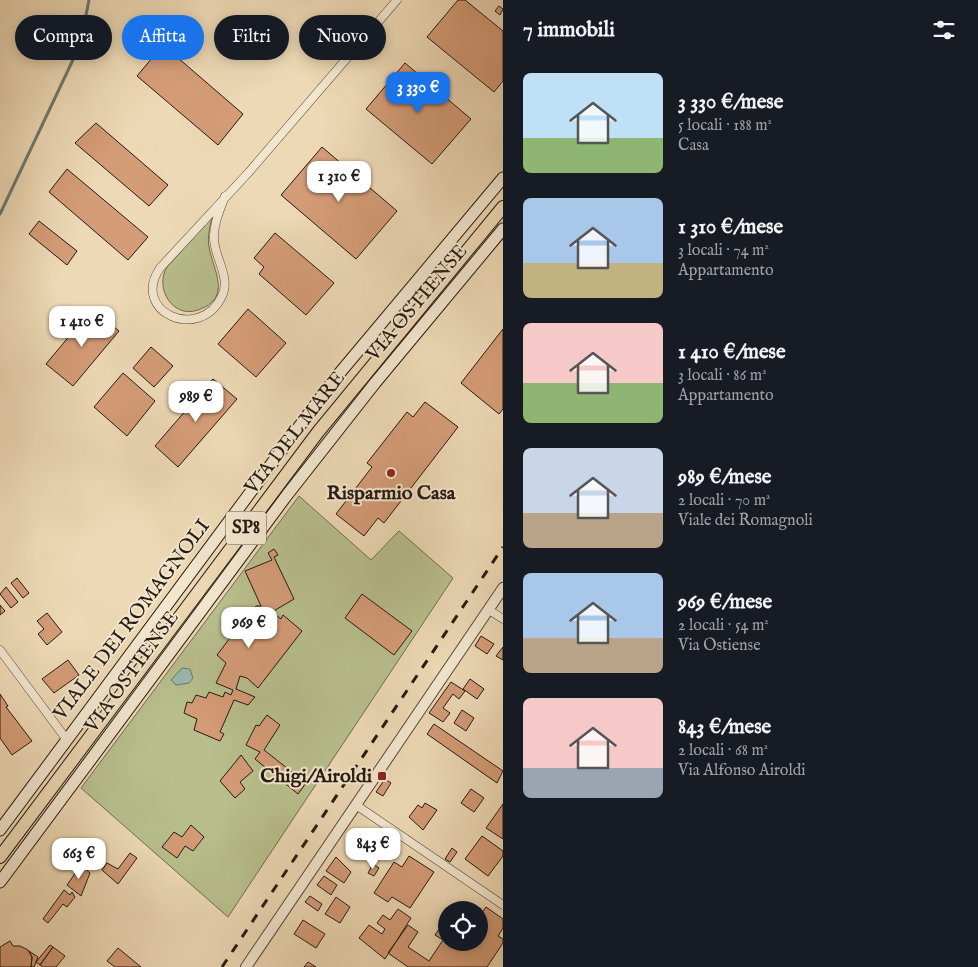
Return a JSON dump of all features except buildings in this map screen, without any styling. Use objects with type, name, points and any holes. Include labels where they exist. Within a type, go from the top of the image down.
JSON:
[{"type":"main road","name":"VIALE DEI ROMAGNOLI","points":[[0,830],[333,381],[503,178]]},
{"type":"main road","name":"VIA DEL MARE","points":[[0,857],[318,432],[503,207]]},
{"type":"main road","name":"VIA OSTIENSE","points":[[0,882],[287,494],[375,382],[503,229]]},
{"type":"street","points":[[225,196],[214,237],[215,248],[224,278],[222,297],[214,308],[197,318],[183,320],[172,317],[162,310],[155,298],[153,286],[155,275],[225,196],[249,172],[397,0]]},
{"type":"street","points":[[246,967],[503,588]]},
{"type":"street","points":[[489,610],[503,619]]},
{"type":"street","points":[[0,650],[67,740]]},
{"type":"street","points":[[356,805],[503,905]]},
{"type":"green space","points":[[212,217],[208,243],[217,274],[218,291],[209,305],[189,312],[181,310],[168,300],[163,284],[164,275],[167,267]]},
{"type":"green space","points":[[299,496],[371,560],[399,531],[453,578],[228,917],[81,788]]},
{"type":"water","points":[[182,668],[190,669],[193,678],[189,683],[176,685],[171,680]]},
{"type":"waterway","points":[[0,214],[80,45],[89,0]]},
{"type":"railway","points":[[222,967],[503,547]]},
{"type":"place","name":"Risparmio Casa","points":[[391,473]]},
{"type":"place","name":"Chigi/Airoldi","points":[[382,776]]}]
